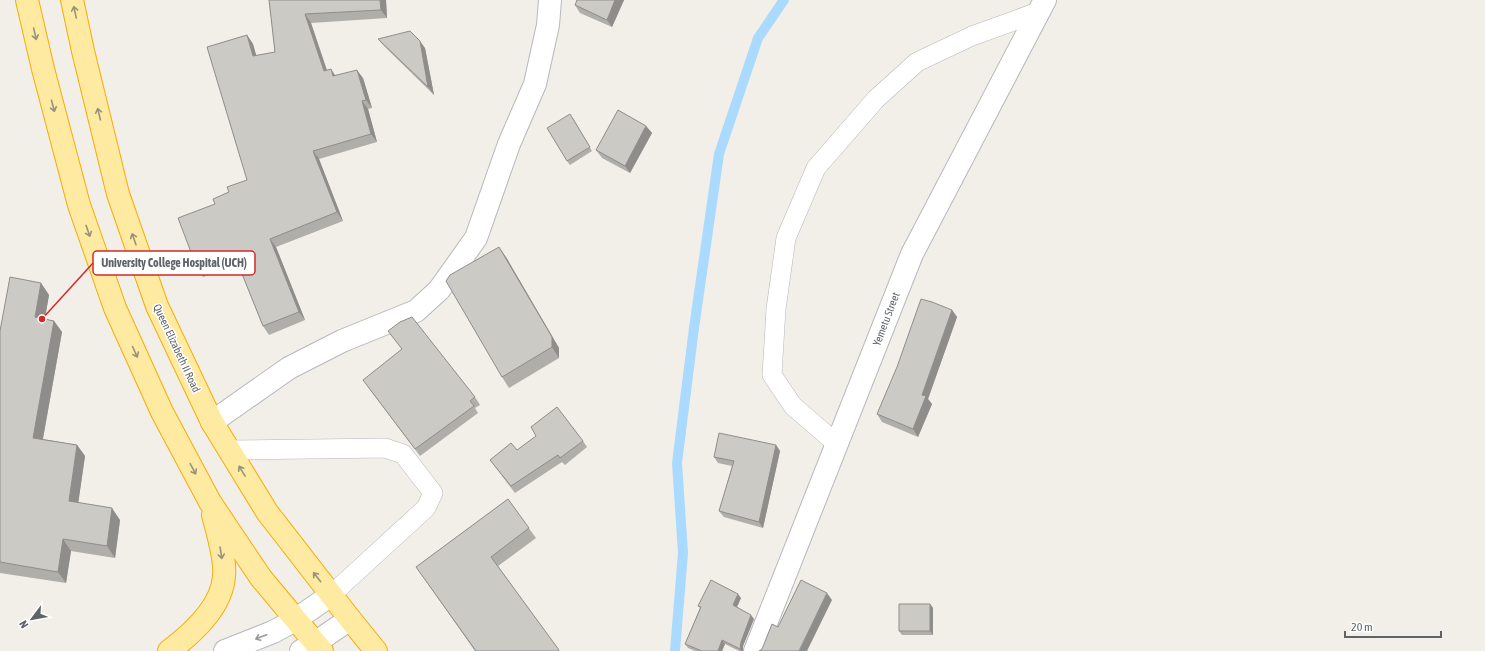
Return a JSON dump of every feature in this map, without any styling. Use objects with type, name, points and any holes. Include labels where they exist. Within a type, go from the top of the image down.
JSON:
[{"type":"highway","points":[[27,0],[43,69],[79,205],[115,308],[162,412],[210,502],[261,578],[295,620],[313,648]]},
{"type":"highway","name":"Queen Elizabeth II Road","points":[[72,0],[118,194],[157,306],[212,422],[267,512],[376,651]]},
{"type":"highway","points":[[169,651],[180,643],[207,617],[222,591],[225,574],[210,502]]},
{"type":"street","points":[[212,422],[289,368],[342,341],[416,311],[439,290],[476,238],[509,144],[535,84],[548,25],[550,0]]},
{"type":"street","name":"Yemetu Street","points":[[754,651],[912,254],[1042,6]]},
{"type":"street","points":[[225,651],[273,632],[295,620],[331,595]]},
{"type":"street","points":[[313,648],[350,619]]},
{"type":"lane","points":[[837,444],[793,406],[772,375],[776,309],[786,238],[816,168],[876,98],[917,62],[972,36],[1042,6]]},
{"type":"lane","points":[[229,450],[385,448],[403,454],[434,493],[426,508],[331,595]]},
{"type":"building","points":[[269,0],[380,0],[381,10],[305,14],[324,71],[331,69],[333,76],[357,70],[366,100],[362,101],[371,134],[313,151],[337,212],[270,239],[299,312],[263,326],[234,254],[197,268],[178,218],[215,204],[213,199],[229,192],[227,187],[247,180],[207,47],[247,35],[253,56],[275,52]]},
{"type":"building","points":[[577,0],[615,0],[607,20],[575,5]]},
{"type":"building","points":[[410,31],[420,41],[428,87],[378,39]]},
{"type":"building","points":[[618,110],[646,126],[625,166],[596,150]]},
{"type":"building","points":[[570,114],[590,147],[567,161],[547,128]]},
{"type":"building","points":[[499,247],[552,337],[552,347],[502,377],[446,281],[450,275]]},
{"type":"building","points":[[10,277],[41,283],[35,317],[54,321],[33,438],[77,445],[69,501],[112,508],[107,546],[63,539],[58,572],[0,562],[0,331]]},
{"type":"building","points":[[921,299],[952,310],[922,395],[926,396],[913,429],[877,414],[897,367]]},
{"type":"building","points":[[412,317],[475,397],[470,401],[474,406],[415,449],[363,380],[402,349],[388,331],[400,322]]},
{"type":"building","points":[[557,407],[583,441],[560,458],[558,455],[511,486],[490,460],[511,443],[517,450],[536,436],[531,427]]},
{"type":"building","points":[[719,433],[776,445],[759,522],[719,511],[734,461],[714,457]]},
{"type":"building","points":[[508,499],[529,528],[491,557],[559,650],[558,651],[476,651],[416,567]]},
{"type":"building","points":[[711,580],[738,594],[733,605],[751,615],[741,642],[740,649],[722,640],[718,651],[702,651],[685,644],[701,607],[698,606]]},
{"type":"building","points":[[801,580],[827,593],[799,651],[759,651],[762,649],[772,624],[778,627]]},
{"type":"building","points":[[899,604],[930,604],[930,631],[899,631]]},
{"type":"waterway","points":[[675,651],[683,553],[677,463],[694,328],[719,154],[758,38],[784,0]]},
{"type":"place","name":"University College Hospital (UCH)","points":[[42,319]]}]
